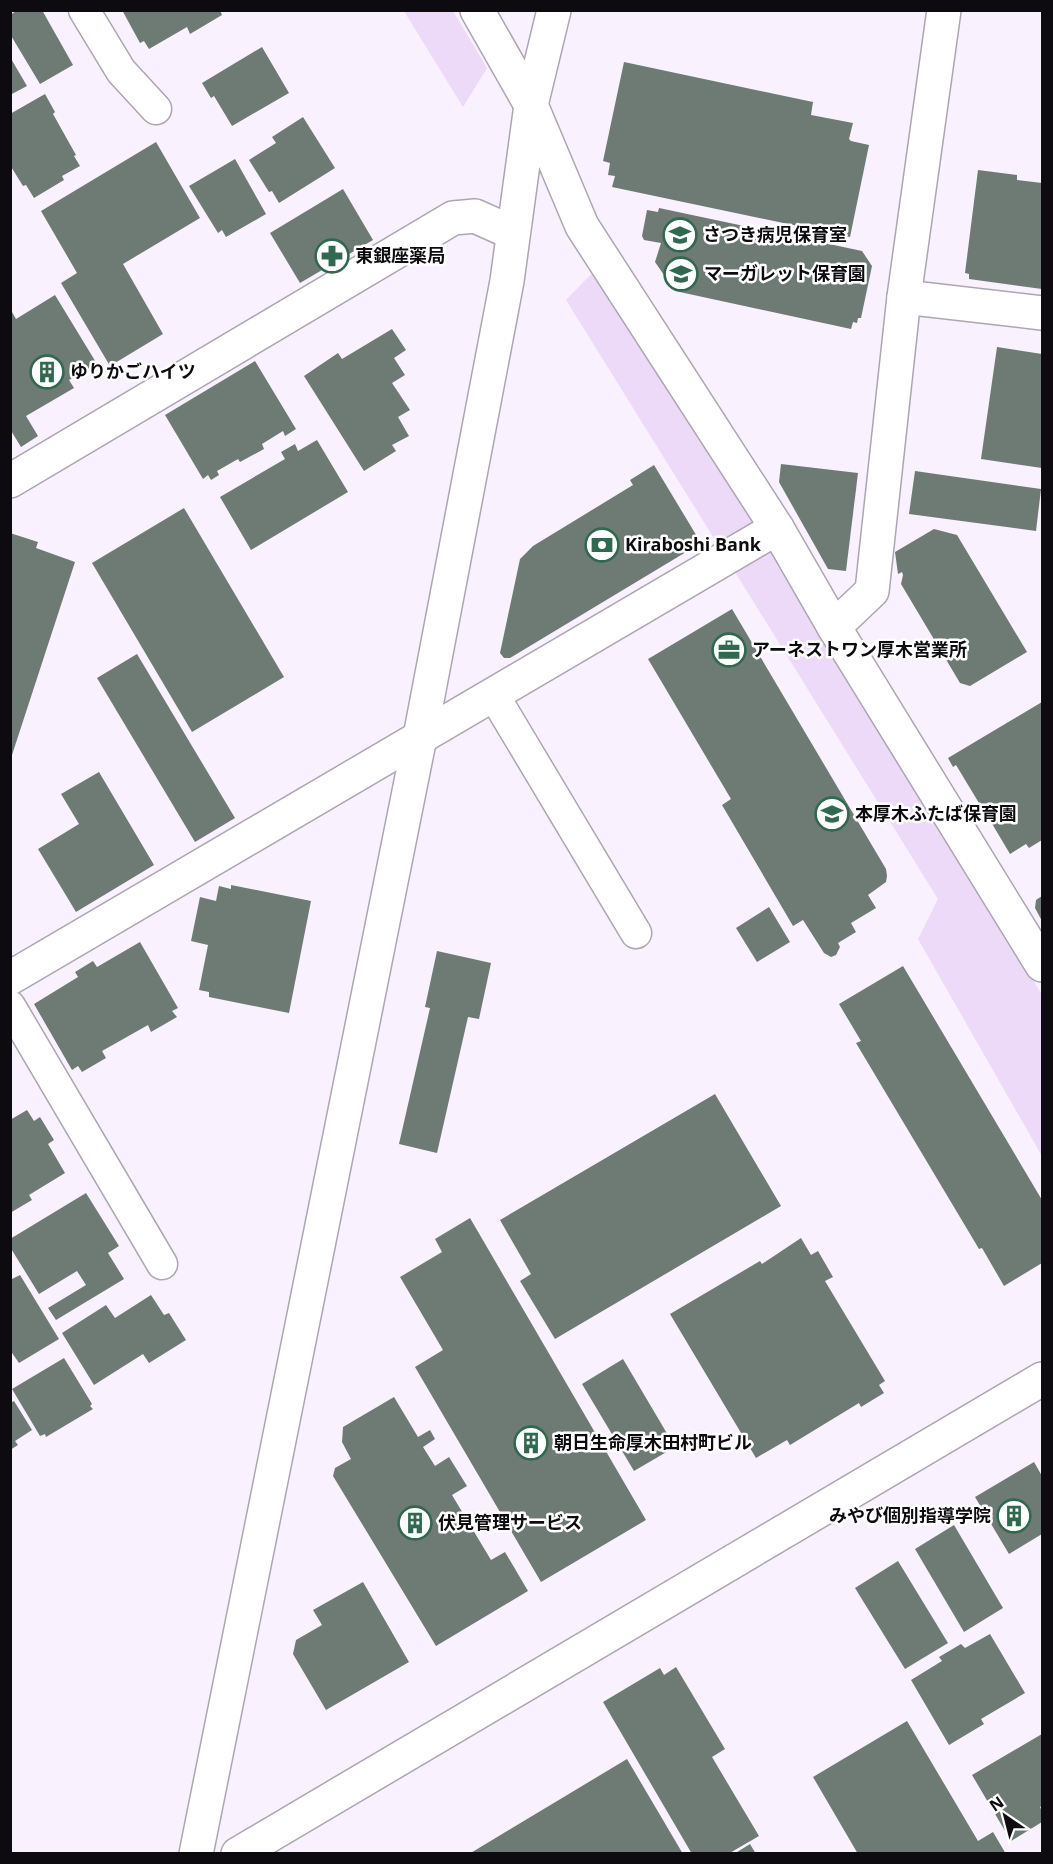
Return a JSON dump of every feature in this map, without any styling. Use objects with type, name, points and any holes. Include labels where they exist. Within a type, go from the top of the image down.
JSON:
[{"type":"street","points":[[477,10],[531,105],[582,226],[777,528],[834,627],[1042,965]]},
{"type":"street","points":[[196,1854],[420,737],[507,281],[531,105],[554,10]]},
{"type":"street","points":[[834,627],[872,591],[904,297],[944,10]]},
{"type":"street","points":[[10,481],[453,218],[475,216],[513,233]]},
{"type":"street","points":[[904,297],[1042,313]]},
{"type":"street","points":[[10,978],[777,528]]},
{"type":"street","points":[[238,1854],[1042,1379]]},
{"type":"lane","points":[[84,10],[122,71],[156,109]]},
{"type":"lane","points":[[493,694],[636,933]]},
{"type":"lane","points":[[10,1006],[162,1264]]},
{"type":"shaded area","points":[[404,11],[453,11],[487,68],[463,107]]},
{"type":"shaded area","points":[[602,263],[1042,995],[1042,1156],[918,939],[938,899],[566,300]]},
{"type":"building","points":[[18,10],[42,10],[73,65],[40,84],[10,34],[10,15]]},
{"type":"building","points":[[122,10],[220,10],[222,15],[190,34],[187,27],[149,49],[144,41],[140,43]]},
{"type":"building","points":[[262,47],[289,93],[232,126],[214,96],[211,98],[202,83]]},
{"type":"building","points":[[10,57],[27,86],[10,95]]},
{"type":"building","points":[[624,62],[813,102],[811,115],[853,123],[849,139],[869,145],[850,237],[612,187],[615,176],[608,175],[610,163],[603,161]]},
{"type":"building","points":[[45,94],[80,166],[62,176],[64,180],[34,198],[26,185],[23,186],[10,165],[10,114]]},
{"type":"building","points":[[303,117],[335,168],[279,203],[272,191],[269,192],[249,160],[276,143],[272,137]]},
{"type":"building","points":[[156,142],[200,218],[123,264],[163,334],[110,366],[61,283],[77,273],[41,211]]},
{"type":"building","points":[[235,159],[266,214],[226,237],[222,230],[218,233],[189,186]]},
{"type":"building","points":[[978,170],[1017,175],[1017,180],[1042,183],[1042,289],[969,279],[969,274],[965,273]]},
{"type":"building","points":[[343,189],[373,240],[300,283],[270,233]]},
{"type":"building","points":[[659,208],[862,251],[872,266],[861,318],[858,318],[857,323],[853,322],[851,329],[675,291],[655,262],[661,243],[644,240],[642,236],[647,210],[658,212]]},
{"type":"building","name":"ゆりかごハイツ","points":[[55,295],[97,364],[69,380],[74,388],[26,416],[38,436],[21,447],[10,429],[10,313],[12,312],[16,319]]},
{"type":"building","points":[[392,329],[406,350],[394,358],[405,375],[392,383],[410,410],[398,417],[409,436],[392,445],[396,451],[364,471],[304,376],[338,353],[342,359]]},
{"type":"building","points":[[997,347],[1042,354],[1042,468],[981,459]]},
{"type":"building","points":[[255,361],[296,429],[285,436],[283,431],[262,444],[264,449],[240,462],[238,459],[217,471],[219,475],[211,480],[208,475],[203,479],[165,415]]},
{"type":"building","points":[[317,440],[348,492],[251,550],[220,497],[285,459],[281,452],[295,444],[298,451]]},
{"type":"building","points":[[781,464],[858,473],[846,571],[828,569],[779,482]]},
{"type":"building","points":[[654,465],[701,543],[510,658],[504,658],[500,653],[520,559],[533,546],[633,485],[630,480]]},
{"type":"building","points":[[915,471],[1041,489],[1036,531],[909,514]]},
{"type":"building","points":[[184,508],[284,677],[192,732],[92,563]]},
{"type":"building","points":[[934,529],[957,535],[1027,652],[970,686],[960,683],[901,584],[902,572],[898,574],[895,552]]},
{"type":"building","points":[[10,533],[38,542],[36,548],[75,562],[11,758]]},
{"type":"building","points":[[732,609],[886,869],[886,882],[868,895],[876,908],[851,923],[856,932],[838,943],[840,947],[836,955],[831,957],[824,953],[803,920],[793,926],[722,805],[731,799],[648,659]]},
{"type":"building","points":[[137,654],[235,818],[195,842],[97,678]]},
{"type":"building","points":[[1042,702],[1042,840],[1029,848],[1026,844],[1010,854],[991,822],[983,823],[978,815],[982,808],[956,765],[953,767],[948,758]]},
{"type":"building","points":[[99,772],[154,865],[76,912],[38,849],[79,824],[61,794]]},
{"type":"building","points":[[231,885],[311,901],[289,1013],[209,997],[209,992],[199,990],[208,945],[191,941],[200,897],[216,901],[219,886],[231,889]]},
{"type":"building","points":[[1042,896],[1042,921],[1035,908],[1036,900]]},
{"type":"building","points":[[769,907],[790,942],[757,962],[736,928]]},
{"type":"building","points":[[140,942],[178,1008],[172,1011],[177,1017],[151,1032],[148,1025],[102,1051],[106,1058],[82,1072],[78,1066],[72,1070],[34,1004],[78,977],[75,972],[93,961],[97,967]]},
{"type":"building","points":[[437,951],[491,963],[479,1019],[468,1017],[437,1153],[399,1144],[430,1008],[425,1007]]},
{"type":"building","points":[[903,966],[1042,1200],[1042,1263],[1004,1286],[982,1248],[979,1249],[856,1043],[861,1041],[839,1004]]},
{"type":"building","points":[[715,1094],[781,1206],[555,1339],[520,1281],[531,1274],[500,1220]]},
{"type":"building","points":[[27,1110],[34,1121],[40,1117],[54,1140],[48,1144],[65,1173],[29,1195],[32,1200],[10,1213],[10,1120]]},
{"type":"building","points":[[86,1193],[119,1246],[108,1253],[124,1279],[56,1320],[48,1308],[86,1285],[77,1271],[39,1294],[10,1247],[10,1239]]},
{"type":"building","name":"朝日生命厚木田村町ビル","points":[[470,1218],[646,1520],[541,1582],[415,1367],[443,1350],[400,1277],[442,1252],[435,1239]]},
{"type":"building","points":[[801,1238],[811,1255],[818,1251],[833,1277],[825,1281],[885,1381],[879,1385],[884,1393],[861,1407],[859,1403],[790,1445],[787,1440],[756,1458],[670,1314],[760,1261],[762,1264]]},
{"type":"building","points":[[20,1275],[59,1339],[19,1363],[10,1350],[10,1280]]},
{"type":"building","points":[[151,1295],[164,1315],[169,1313],[186,1340],[149,1363],[143,1354],[94,1385],[62,1333],[106,1305],[115,1318]]},
{"type":"building","points":[[64,1358],[93,1409],[46,1437],[45,1434],[40,1436],[12,1389]]},
{"type":"building","points":[[623,1359],[675,1447],[634,1471],[582,1384]]},
{"type":"building","name":"伏見管理サービス","points":[[394,1397],[418,1437],[430,1430],[435,1439],[423,1447],[435,1466],[449,1457],[467,1486],[452,1495],[491,1560],[505,1552],[528,1591],[436,1646],[333,1476],[335,1468],[351,1459],[342,1442],[343,1427]]},
{"type":"building","points":[[14,1401],[32,1430],[15,1441],[18,1445],[10,1450],[10,1403]]},
{"type":"building","name":"みやび個別指導学院","points":[[1034,1462],[1042,1476],[1042,1534],[1009,1554],[975,1497]]},
{"type":"building","points":[[954,1525],[1003,1608],[964,1632],[915,1549]]},
{"type":"building","points":[[898,1561],[948,1643],[905,1669],[855,1588]]},
{"type":"building","points":[[363,1582],[409,1662],[326,1710],[293,1654],[296,1640],[322,1625],[313,1610]]},
{"type":"building","points":[[990,1634],[1025,1693],[981,1719],[984,1724],[949,1745],[911,1680],[942,1661],[939,1657],[961,1644],[965,1648]]},
{"type":"building","points":[[676,1667],[725,1749],[712,1757],[759,1836],[728,1854],[692,1854],[603,1702],[660,1668],[664,1675]]},
{"type":"building","points":[[907,1721],[978,1841],[993,1832],[1006,1854],[858,1854],[813,1777]]},
{"type":"building","points":[[1042,1734],[1042,1806],[1040,1807],[1042,1822],[1011,1841],[972,1775]]},
{"type":"building","points":[[627,1759],[683,1854],[469,1854]]},
{"type":"building","points":[[750,1844],[756,1854],[734,1854]]},
{"type":"place","name":"さつき病児保育室","points":[[680,235]]},
{"type":"place","name":"東銀座薬局","points":[[332,256]]},
{"type":"place","name":"マーガレット保育園","points":[[681,274]]},
{"type":"place","name":"ゆりかごハイツ","points":[[47,372]]},
{"type":"place","name":"Kiraboshi Bank","points":[[602,545]]},
{"type":"place","name":"アーネストワン厚木営業所","points":[[729,650]]},
{"type":"place","name":"本厚木ふたば保育園","points":[[832,814]]},
{"type":"place","name":"朝日生命厚木田村町ビル","points":[[531,1443]]},
{"type":"place","name":"みやび個別指導学院","points":[[1014,1516]]},
{"type":"place","name":"伏見管理サービス","points":[[415,1523]]}]
